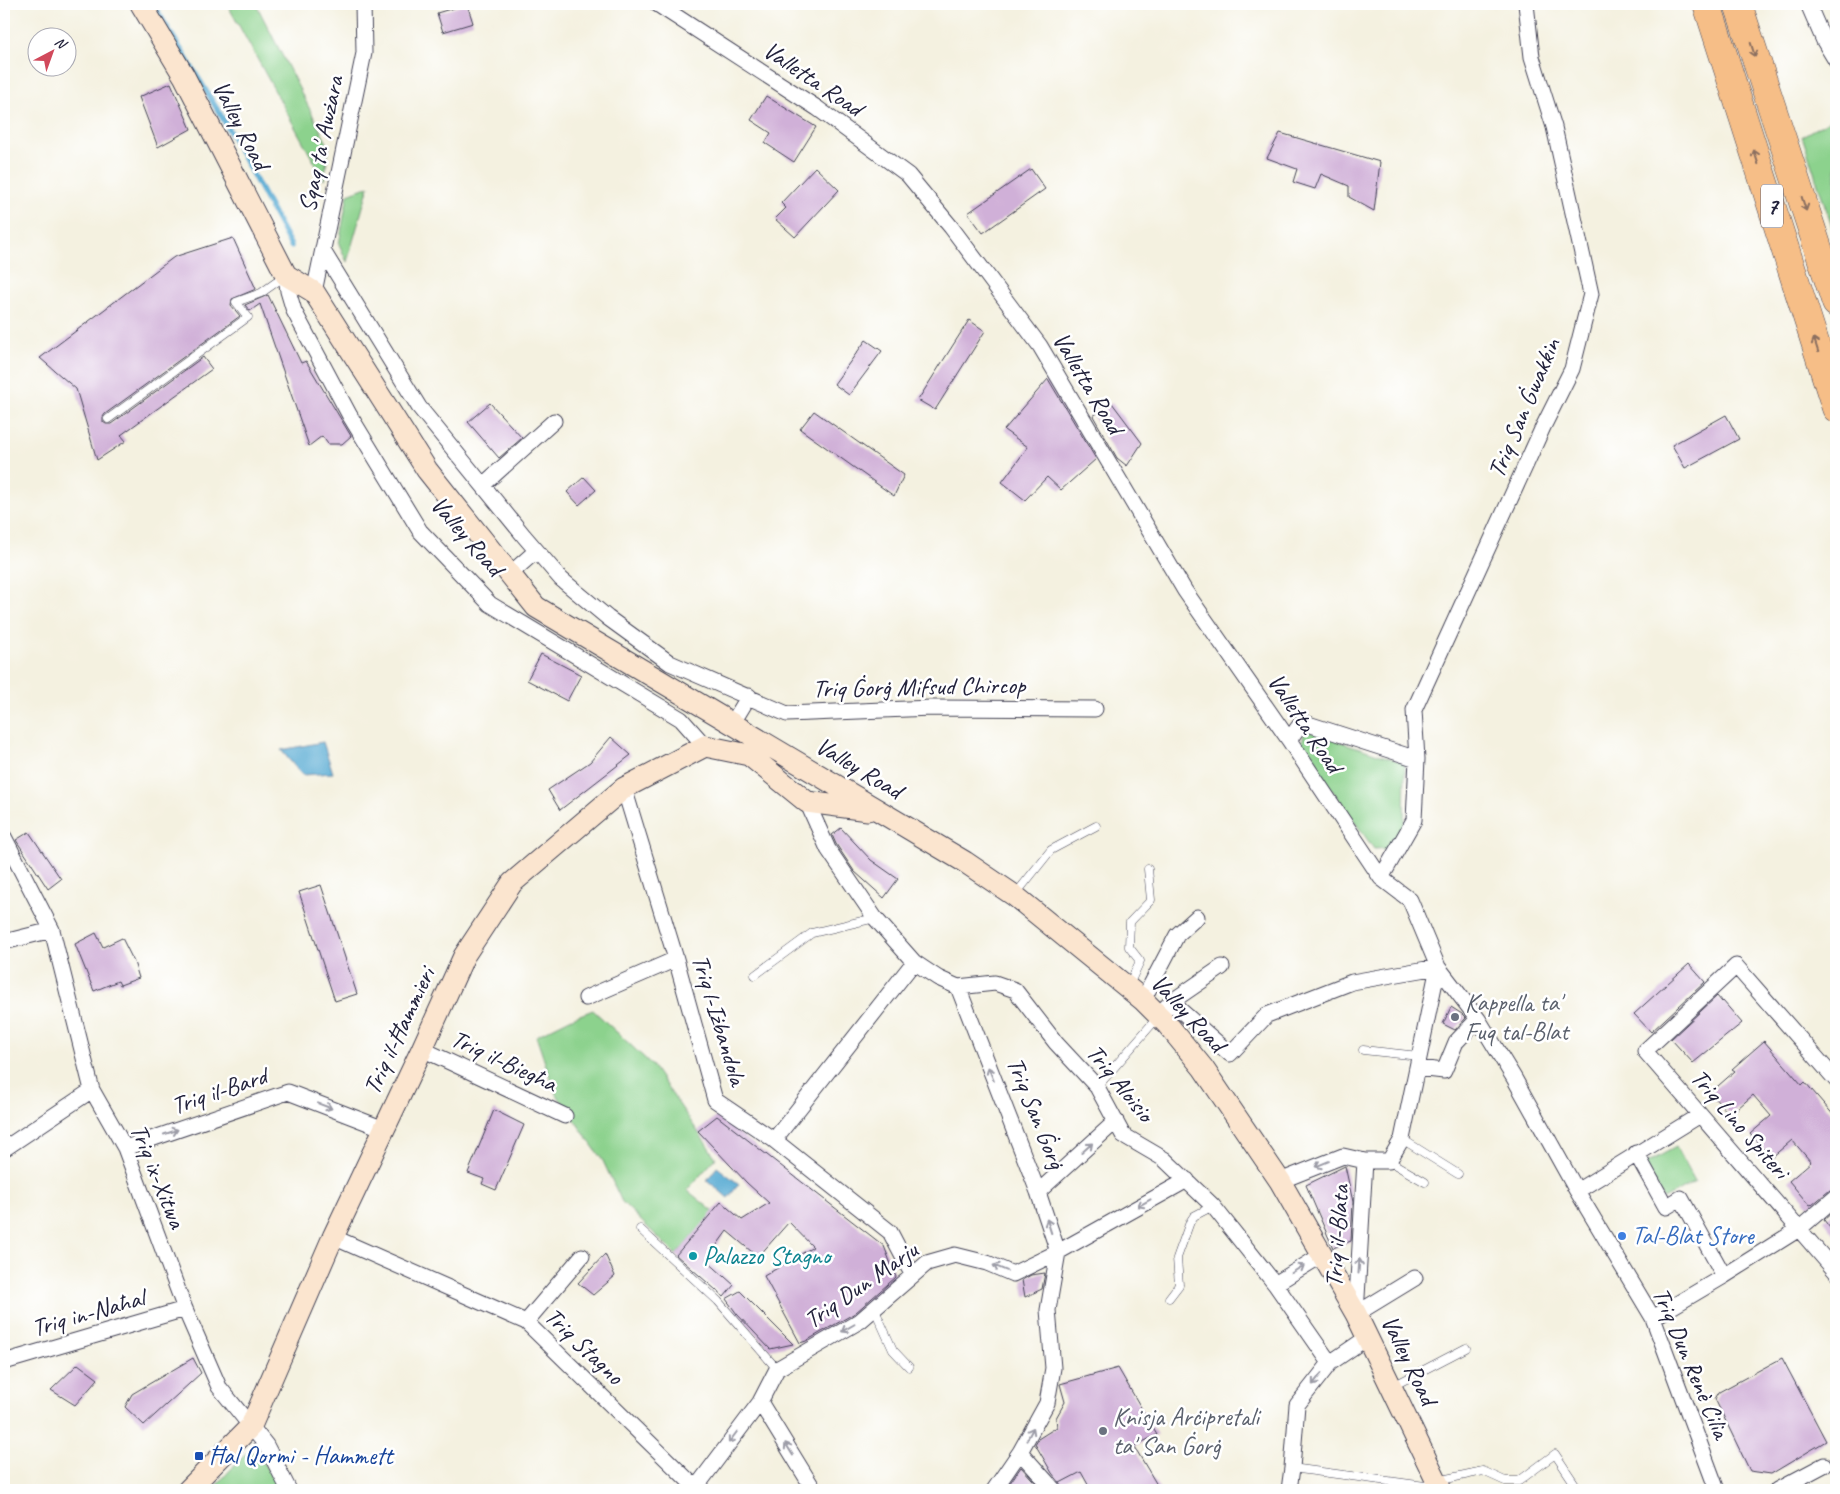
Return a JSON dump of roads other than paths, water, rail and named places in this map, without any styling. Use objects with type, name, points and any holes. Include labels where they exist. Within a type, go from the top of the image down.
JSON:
[{"type":"highway","name":"7","points":[[1707,4],[1836,408]]},
{"type":"highway","name":"7","points":[[1738,4],[1836,303]]},
{"type":"street","name":"Valley Road","points":[[141,4],[184,76],[286,275],[288,291],[294,311],[350,416],[420,531],[490,604],[681,719],[705,746]]},
{"type":"street","name":"Sqaq ta' Awżara","points":[[314,292],[364,53],[363,4]]},
{"type":"street","name":"Valletta Road","points":[[657,4],[817,108],[908,175],[951,227],[1040,346],[1185,592],[1289,740],[1381,878]]},
{"type":"street","name":"Triq San Ġwakkin","points":[[1381,878],[1414,820],[1417,759],[1414,710],[1543,427],[1572,369],[1590,294],[1554,127],[1532,57],[1526,4]]},
{"type":"street","points":[[1808,4],[1824,40],[1836,61]]},
{"type":"street","name":"Valley Road","points":[[323,251],[419,407],[561,579],[608,618],[670,663],[748,696]]},
{"type":"street","name":"Valley Road","points":[[286,275],[314,292],[427,470],[536,607],[876,811],[965,862],[1015,896],[1135,994],[1165,1008],[1203,1068],[1280,1181],[1368,1337],[1439,1486]]},
{"type":"street","points":[[483,485],[554,421]]},
{"type":"street","name":"Valley Road","points":[[510,574],[536,551]]},
{"type":"street","points":[[732,724],[748,696]]},
{"type":"street","name":"Triq Ġorġ Mifsud Chircop","points":[[748,696],[787,714],[931,708],[1095,709]]},
{"type":"street","points":[[1289,740],[1302,722],[1417,759]]},
{"type":"street","points":[[705,746],[749,755],[808,802],[828,848],[875,918],[914,962],[938,978],[958,987]]},
{"type":"street","name":"Triq il-Ħammieri","points":[[251,1426],[333,1237],[464,956],[512,883],[624,788],[705,746]]},
{"type":"street","name":"Triq l-Iżbandola","points":[[624,788],[676,959],[715,1100],[774,1140],[890,1232],[912,1274]]},
{"type":"street","points":[[808,802],[876,811]]},
{"type":"street","name":"Triq ix-Xitwa","points":[[4,837],[52,930],[92,1090],[125,1148],[184,1309],[219,1387],[266,1445],[289,1490]]},
{"type":"street","name":"Triq Dun Renè Cilia","points":[[1381,878],[1410,900],[1438,967],[1478,1019],[1653,1318],[1717,1490]]},
{"type":"street","points":[[1135,994],[1177,935],[1197,917]]},
{"type":"street","points":[[4,942],[52,930]]},
{"type":"street","points":[[586,998],[676,959]]},
{"type":"street","points":[[774,1140],[914,962]]},
{"type":"street","name":"Triq Lino Spiteri","points":[[1836,1080],[1736,966],[1645,1050],[1836,1272]]},
{"type":"street","points":[[1222,967],[1165,1008],[1230,1054],[1267,1015],[1352,982],[1438,967],[1402,1139],[1390,1161]]},
{"type":"street","name":"Triq Aloisio","points":[[958,987],[995,983],[1015,990],[1056,1043],[1097,1087],[1124,1135],[1164,1159],[1213,1206],[1275,1284],[1330,1363]]},
{"type":"street","name":"Triq San Ġorġ","points":[[958,987],[1038,1192],[1058,1252],[1048,1310],[1052,1368],[1047,1403],[1020,1452],[995,1490]]},
{"type":"street","points":[[1418,1062],[1444,1071],[1456,1042],[1478,1019]]},
{"type":"street","name":"Triq il-Biegħa","points":[[422,1049],[565,1116]]},
{"type":"street","points":[[4,1148],[92,1090]]},
{"type":"street","name":"Triq il-Bard","points":[[125,1148],[288,1092],[384,1129]]},
{"type":"street","points":[[1577,1191],[1700,1115]]},
{"type":"street","points":[[1038,1192],[1116,1121]]},
{"type":"street","points":[[1636,1153],[1666,1207],[1681,1198],[1724,1276]]},
{"type":"street","name":"Triq il-Blata","points":[[1280,1181],[1343,1156],[1365,1162],[1390,1161]]},
{"type":"street","name":"Triq il-Blata","points":[[1356,1314],[1365,1162]]},
{"type":"street","name":"Triq Dun Marju","points":[[777,1369],[860,1321],[912,1274],[927,1263],[955,1255],[987,1263],[1014,1274],[1058,1252],[1187,1180]]},
{"type":"street","points":[[1653,1318],[1799,1229],[1836,1197]]},
{"type":"street","name":"Triq Stagno","points":[[333,1237],[526,1322],[695,1489]]},
{"type":"street","points":[[1275,1284],[1322,1255]]},
{"type":"street","points":[[526,1322],[582,1256]]},
{"type":"street","points":[[1356,1314],[1415,1278]]},
{"type":"street","name":"Triq in-Naħal","points":[[4,1362],[184,1309]]},
{"type":"street","points":[[1289,1490],[1297,1405],[1330,1363],[1368,1337]]},
{"type":"street","points":[[695,1489],[760,1402],[777,1369]]},
{"type":"street","points":[[760,1402],[814,1490]]},
{"type":"street","points":[[188,1490],[251,1426]]},
{"type":"street","points":[[1020,1452],[1054,1490]]},
{"type":"street","points":[[1777,1490],[1824,1465]]},
{"type":"lane","points":[[108,419],[248,317],[236,302],[261,293],[286,275]]},
{"type":"lane","points":[[1015,896],[1051,850],[1096,826]]},
{"type":"lane","points":[[1135,994],[1140,961],[1129,947],[1130,922],[1151,900],[1148,870]]},
{"type":"lane","points":[[755,975],[812,933],[875,918]]},
{"type":"lane","points":[[1097,1087],[1165,1008]]},
{"type":"lane","points":[[1363,1050],[1418,1062]]},
{"type":"lane","points":[[1402,1139],[1458,1174]]},
{"type":"lane","points":[[1390,1161],[1425,1182]]},
{"type":"lane","points":[[1168,1298],[1179,1285],[1177,1258],[1190,1222],[1194,1216],[1213,1206]]},
{"type":"lane","points":[[640,1229],[718,1301],[777,1369]]},
{"type":"lane","points":[[874,1308],[893,1350],[909,1367]]},
{"type":"lane","points":[[1391,1387],[1466,1348]]},
{"type":"lane","points":[[1292,1468],[1425,1486],[1439,1486],[1483,1471],[1505,1480],[1519,1481],[1555,1454],[1580,1490]]},
{"type":"water","points":[[323,742],[333,773],[302,775],[281,750]]},
{"type":"water","points":[[717,1167],[739,1184],[728,1198],[707,1180]]},
{"type":"waterway","points":[[153,4],[222,117],[291,246]]},
{"type":"place","name":"Kappella ta' Fuq tal-Blat","points":[[1455,1017]]},
{"type":"place","name":"Tal-Blat Store","points":[[1622,1236]]},
{"type":"place","name":"Palazzo Stagno","points":[[693,1256]]},
{"type":"place","name":"Knisja Arċipretali ta' San Ġorġ","points":[[1103,1431]]},
{"type":"place","name":"Ħal Qormi - Hammett","points":[[199,1456]]}]
